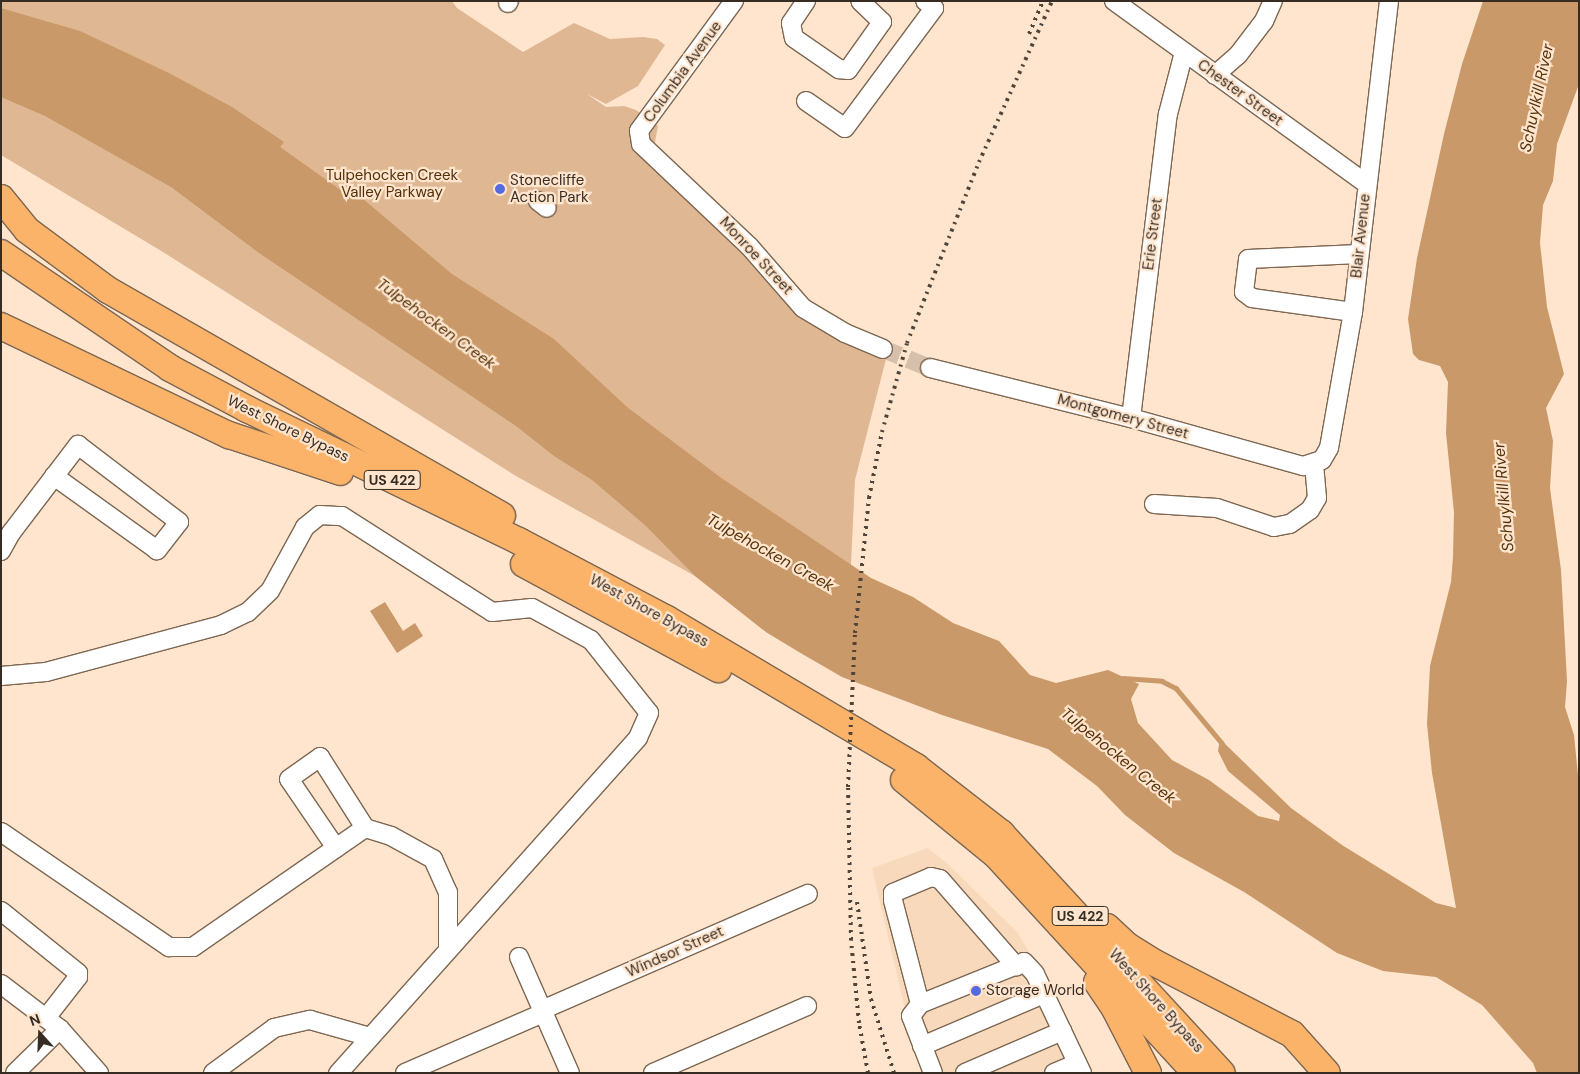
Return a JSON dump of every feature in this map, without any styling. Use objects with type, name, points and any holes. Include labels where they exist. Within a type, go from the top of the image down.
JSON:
[{"type":"highway","points":[[1,198],[27,230],[108,290],[491,509],[791,692]]},
{"type":"highway","name":"West Shore Bypass","points":[[1,253],[170,368],[247,410],[519,541],[667,619],[924,773],[1001,833],[1222,1073]]},
{"type":"highway","name":"West Shore Bypass","points":[[1,275],[105,346],[195,402],[490,546],[724,672],[823,729],[912,785],[996,855],[1196,1073]]},
{"type":"highway","name":"US 422","points":[[1,326],[229,435],[340,472]]},
{"type":"highway","points":[[924,773],[1011,828],[1126,945],[1277,1025],[1304,1045],[1327,1073]]},
{"type":"highway","points":[[958,824],[1103,989],[1148,1073]]},
{"type":"street","name":"Columbia Avenue","points":[[641,144],[639,131],[734,1]]},
{"type":"street","points":[[806,1],[791,23],[794,38],[839,69],[848,70],[882,22],[860,1]]},
{"type":"street","name":"Chester Street","points":[[1114,1],[1367,184]]},
{"type":"street","points":[[1215,75],[1238,55],[1264,21],[1273,1]]},
{"type":"street","name":"Blair Avenue","points":[[1314,464],[1322,460],[1329,448],[1353,312],[1389,1]]},
{"type":"street","points":[[806,101],[845,128],[933,3]]},
{"type":"street","name":"Erie Street","points":[[1131,418],[1168,114],[1184,52]]},
{"type":"street","name":"Monroe Street","points":[[641,144],[749,246],[803,308],[845,333],[884,349]]},
{"type":"street","points":[[1353,312],[1252,298],[1244,292],[1248,259],[1359,254]]},
{"type":"street","name":"Montgomery Street","points":[[930,368],[1131,418],[1303,466],[1314,464]]},
{"type":"street","points":[[1,552],[54,476],[78,445],[179,522],[157,550],[54,476]]},
{"type":"street","points":[[1154,504],[1217,508],[1274,527],[1290,524],[1310,510],[1317,498],[1314,464]]},
{"type":"street","points":[[1,676],[46,672],[221,625],[248,612],[270,592],[305,527],[320,515],[342,516],[492,612],[532,608],[590,640],[649,713],[638,738],[338,1073]]},
{"type":"street","points":[[336,848],[289,779],[320,757],[365,828],[391,836],[433,859],[448,892],[448,950]]},
{"type":"street","points":[[1,832],[169,947],[193,947],[365,828]]},
{"type":"street","points":[[920,1004],[893,900],[893,893],[932,877],[940,878],[1016,966]]},
{"type":"street","name":"Windsor Street","points":[[405,1073],[808,894]]},
{"type":"street","points":[[1,911],[78,972],[78,977],[46,1018]]},
{"type":"street","points":[[519,957],[570,1073]]},
{"type":"street","points":[[933,1073],[911,1016],[920,1004],[1024,962],[1035,974],[1079,1068],[1054,1073]]},
{"type":"street","points":[[1,984],[60,1028],[99,1073]]},
{"type":"street","points":[[922,1046],[1044,994]]},
{"type":"street","points":[[653,1073],[807,1006]]},
{"type":"street","points":[[213,1073],[274,1028],[310,1020],[370,1037]]},
{"type":"street","points":[[20,1071],[60,1028]]},
{"type":"street","points":[[965,1073],[1062,1031]]},
{"type":"shaded area","name":"Storage World","points":[[928,848],[949,865],[1018,933],[1071,1026],[1092,1073],[926,1073],[909,1026],[872,868]]},
{"type":"green space","name":"Tulpehocken Creek Valley Parkway","points":[[1,1],[452,1],[457,8],[523,52],[574,23],[610,39],[643,37],[657,39],[665,45],[638,86],[606,104],[587,94],[606,107],[624,106],[636,110],[658,126],[651,163],[729,234],[798,313],[886,359],[855,480],[851,564],[804,655],[766,632],[695,576],[516,476],[163,252],[1,155]]},
{"type":"water","points":[[1483,1],[1579,1],[1579,84],[1557,144],[1553,181],[1543,205],[1540,243],[1547,307],[1564,374],[1546,408],[1553,441],[1550,488],[1561,570],[1567,681],[1565,707],[1574,735],[1579,785],[1579,1073],[1537,1073],[1533,1063],[1482,1005],[1436,977],[1383,971],[1337,953],[1244,892],[1174,853],[1125,815],[1097,786],[1048,749],[942,715],[842,677],[766,632],[695,576],[646,526],[592,480],[554,456],[516,426],[259,253],[171,187],[45,116],[1,97],[1,8],[80,31],[169,73],[232,107],[284,142],[280,147],[352,198],[356,193],[452,274],[554,339],[627,407],[720,477],[871,578],[913,597],[953,623],[999,641],[1030,675],[1056,683],[1108,670],[1139,684],[1131,699],[1138,723],[1172,760],[1209,780],[1258,816],[1279,821],[1280,815],[1228,771],[1218,751],[1220,739],[1291,808],[1342,845],[1436,903],[1456,908],[1432,773],[1427,724],[1430,666],[1451,582],[1453,557],[1454,512],[1446,433],[1448,382],[1440,366],[1419,360],[1413,354],[1408,319],[1417,258],[1444,134],[1462,64]]},
{"type":"water","points":[[385,602],[403,631],[415,623],[423,636],[397,653],[370,611]]},
{"type":"waterway","points":[[1123,678],[1162,681],[1176,688],[1222,743]]},
{"type":"tunnel","points":[[883,349],[930,368]]},
{"type":"railway","points":[[1029,34],[1043,1]]},
{"type":"railway","points":[[868,1073],[859,1023],[851,940],[848,787],[855,633],[869,498],[882,432],[907,343],[979,162],[1052,1]]},
{"type":"railway","points":[[857,902],[871,999],[894,1073]]},
{"type":"place","name":"Stonecliffe Action Park","points":[[500,189]]},
{"type":"place","name":"Storage World","points":[[976,991]]},
{"type":"water label","name":"Schuylkill River","points":[[1537,98]]},
{"type":"water label","name":"Tulpehocken Creek","points":[[436,324]]},
{"type":"water label","name":"Schuylkill River","points":[[1504,497]]},
{"type":"water label","name":"Tulpehocken Creek","points":[[770,553]]},
{"type":"water label","name":"Tulpehocken Creek","points":[[1118,756]]}]
